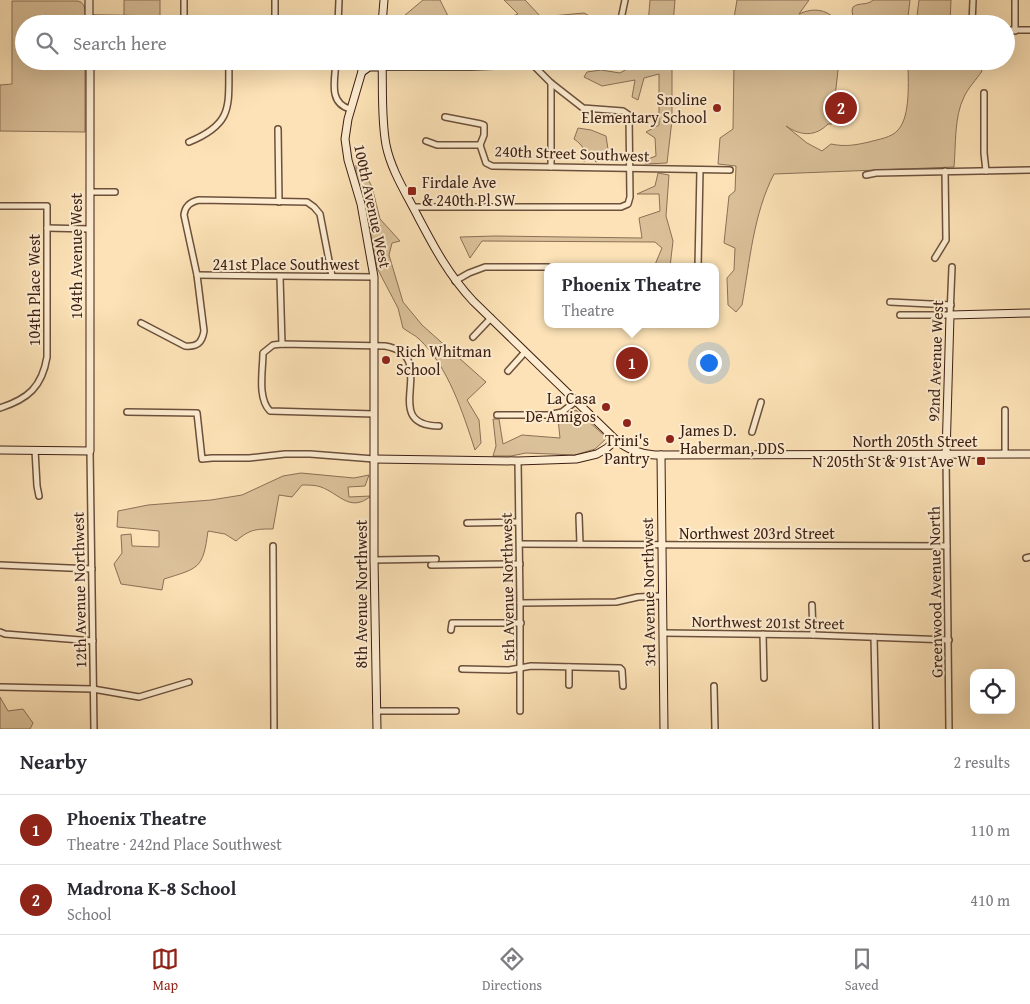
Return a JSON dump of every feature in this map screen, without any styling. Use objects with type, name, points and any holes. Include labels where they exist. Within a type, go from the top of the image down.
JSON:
[{"type":"street","points":[[89,0],[90,15]]},
{"type":"street","points":[[184,0],[184,15]]},
{"type":"street","points":[[275,0],[275,15]]},
{"type":"street","points":[[339,0],[339,15]]},
{"type":"street","points":[[383,15],[384,0]]},
{"type":"street","points":[[622,15],[625,0]]},
{"type":"street","points":[[972,15],[973,0]]},
{"type":"street","points":[[1015,0],[1015,30],[1030,30]]},
{"type":"street","name":"104th Avenue West","points":[[90,70],[90,451]]},
{"type":"street","points":[[189,142],[214,130],[226,113],[228,70]]},
{"type":"street","points":[[336,70],[335,95],[337,101],[342,107],[350,109]]},
{"type":"street","name":"100th Avenue West","points":[[363,70],[350,109],[345,135],[346,153],[361,204],[374,277],[374,459]]},
{"type":"street","points":[[362,73],[366,70]]},
{"type":"street","name":"North 205th Street","points":[[382,70],[383,122],[387,148],[400,182],[444,265],[455,281],[525,352],[616,440],[633,451],[661,455],[1030,454]]},
{"type":"street","points":[[413,207],[621,207],[628,204],[630,197],[629,115],[623,111],[583,108],[537,70]]},
{"type":"street","points":[[551,83],[551,167]]},
{"type":"street","points":[[984,93],[984,153],[986,171]]},
{"type":"street","points":[[444,117],[484,126],[484,135],[480,145]]},
{"type":"street","points":[[278,129],[279,202]]},
{"type":"street","name":"240th Street Southwest","points":[[426,141],[437,145],[480,145],[486,163],[492,166],[730,170]]},
{"type":"street","points":[[698,263],[700,170]]},
{"type":"street","points":[[866,175],[876,173],[1030,170]]},
{"type":"street","points":[[935,258],[946,240],[945,171]]},
{"type":"street","points":[[90,192],[115,192]]},
{"type":"street","points":[[141,323],[185,346],[199,344],[202,339],[204,331],[197,275],[184,215],[184,210],[188,205],[199,200],[307,202],[320,214],[332,276]]},
{"type":"street","name":"104th Place West","points":[[0,206],[47,206],[47,357],[44,373],[37,386],[29,394],[16,403],[0,408]]},
{"type":"street","points":[[47,228],[90,229]]},
{"type":"street","points":[[455,281],[485,267],[544,267]]},
{"type":"street","name":"92nd Avenue West","points":[[946,455],[952,267]]},
{"type":"street","name":"241st Place Southwest","points":[[197,275],[374,277]]},
{"type":"street","points":[[280,277],[282,344]]},
{"type":"street","points":[[890,302],[950,304]]},
{"type":"street","points":[[900,315],[1030,314]]},
{"type":"street","points":[[473,336],[491,318]]},
{"type":"street","points":[[374,414],[276,412],[267,408],[262,389],[263,354],[273,345],[282,344],[374,345],[392,347],[407,357],[411,365],[409,398],[411,412],[422,424],[440,426]]},
{"type":"street","points":[[508,371],[525,352]]},
{"type":"street","points":[[497,414],[555,414],[562,412],[576,401]]},
{"type":"street","points":[[752,432],[761,402]]},
{"type":"street","points":[[1005,410],[1005,454]]},
{"type":"street","points":[[127,412],[198,412],[202,459],[249,458],[285,454],[374,459],[518,461],[586,458],[607,448],[616,440]]},
{"type":"street","points":[[0,450],[90,451]]},
{"type":"street","points":[[35,450],[39,496]]},
{"type":"street","name":"12th Avenue Northwest","points":[[90,451],[94,729]]},
{"type":"street","name":"3rd Avenue Northwest","points":[[661,455],[661,596],[664,729]]},
{"type":"street","name":"Greenwood Avenue North","points":[[946,455],[949,729]]},
{"type":"street","name":"8th Avenue Northwest","points":[[374,459],[376,729]]},
{"type":"street","name":"5th Avenue Northwest","points":[[518,461],[521,623],[520,712]]},
{"type":"street","points":[[579,516],[580,544]]},
{"type":"street","points":[[467,523],[518,522]]},
{"type":"street","name":"Northwest 203rd Street","points":[[520,544],[947,546]]},
{"type":"street","points":[[273,546],[274,729]]},
{"type":"street","points":[[374,560],[436,559]]},
{"type":"street","points":[[431,565],[520,564]]},
{"type":"street","points":[[0,565],[92,569]]},
{"type":"street","points":[[520,603],[616,602],[638,597],[661,596]]},
{"type":"street","points":[[812,605],[813,634]]},
{"type":"street","points":[[451,630],[452,623],[521,623]]},
{"type":"street","points":[[0,632],[5,634],[93,640]]},
{"type":"street","name":"Northwest 201st Street","points":[[662,633],[813,634],[948,640]]},
{"type":"street","points":[[763,634],[764,678]]},
{"type":"street","points":[[874,638],[876,729]]},
{"type":"street","points":[[462,669],[509,670],[531,666],[620,668],[622,669],[623,686]]},
{"type":"street","points":[[569,667],[569,685]]},
{"type":"street","points":[[0,687],[93,689],[139,697],[188,682]]},
{"type":"street","points":[[714,686],[715,729]]},
{"type":"street","points":[[376,712],[456,711]]},
{"type":"shaded area","points":[[124,0],[160,0],[160,15],[124,15]]},
{"type":"shaded area","points":[[423,0],[440,0],[448,15],[405,15]]},
{"type":"shaded area","points":[[504,0],[525,0],[539,15],[515,15],[518,14]]},
{"type":"shaded area","points":[[650,0],[675,0],[674,15],[649,15]]},
{"type":"shaded area","points":[[737,0],[809,0],[799,14],[816,10],[831,15],[734,15]]},
{"type":"shaded area","points":[[873,0],[910,0],[908,15],[853,15],[853,7]]},
{"type":"shaded area","points":[[919,0],[951,0],[950,15],[917,15]]},
{"type":"shaded area","points":[[12,1],[81,2],[85,15],[15,15],[15,70],[85,70],[85,132],[0,131],[0,85],[12,84]]},
{"type":"shaded area","points":[[584,13],[588,15],[562,15]]},
{"type":"shaded area","points":[[601,70],[620,73],[625,70],[672,70],[672,120],[667,163],[645,164],[648,159],[656,156],[655,138],[646,132],[659,125],[659,74],[644,78],[638,100],[632,97],[635,80],[602,86],[584,77],[587,72]]},
{"type":"shaded area","points":[[734,70],[838,70],[832,124],[828,124],[818,131],[808,134],[797,132],[786,126],[807,143],[822,151],[831,144],[855,145],[888,137],[895,133],[902,124],[907,107],[908,70],[982,71],[964,97],[958,113],[954,167],[774,174],[761,206],[750,255],[742,305],[736,312],[728,305],[727,278],[734,270],[735,248],[724,243],[729,196],[735,191],[736,166],[718,164],[720,138],[733,129]]},
{"type":"shaded area","points":[[578,128],[591,130],[606,136],[608,149],[606,159],[596,162],[590,156],[584,162],[583,149],[574,139]]},
{"type":"shaded area","points":[[356,165],[362,167],[372,187],[380,219],[400,241],[392,243],[389,255],[403,302],[422,325],[486,382],[467,400],[479,420],[481,443],[475,450],[460,406],[446,376],[429,350],[403,328],[398,308],[377,268],[366,208],[356,180]]},
{"type":"shaded area","points":[[658,173],[669,175],[666,216],[673,241],[670,263],[656,263],[662,248],[655,242],[482,241],[470,258],[460,237],[642,238],[639,218],[660,211],[659,194],[637,194],[655,186]]},
{"type":"shaded area","points":[[576,410],[607,438],[595,449],[575,455],[526,453],[511,456],[493,456],[496,446],[493,419],[499,419],[503,444],[522,435],[560,438],[558,419]]},
{"type":"shaded area","points":[[301,473],[354,478],[369,475],[365,486],[348,487],[349,497],[371,496],[357,503],[345,500],[321,487],[302,485],[292,497],[279,495],[273,529],[253,530],[236,541],[225,534],[208,531],[201,560],[192,569],[164,579],[162,590],[121,584],[114,564],[122,553],[121,535],[131,534],[132,546],[159,547],[159,531],[117,527],[118,511],[148,505],[211,500],[242,495],[283,476]]},
{"type":"shaded area","points":[[0,697],[8,711],[23,709],[33,723],[30,729],[0,729]]},
{"type":"place","name":"Snoline Elementary School","points":[[717,108]]},
{"type":"place","name":"Madrona K-8 School","points":[[841,108]]},
{"type":"place","name":"Firdale Ave & 240th Pl SW","points":[[412,191]]},
{"type":"place","name":"Rich Whitman School","points":[[386,360]]},
{"type":"place","name":"Phoenix Theatre","points":[[632,363]]},
{"type":"place","name":"La Casa De Amigos","points":[[606,407]]},
{"type":"place","name":"Trini's Pantry","points":[[627,423]]},
{"type":"place","name":"James D. Haberman, DDS","points":[[670,439]]},
{"type":"place","name":"N 205th St & 91st Ave W","points":[[981,461]]}]
